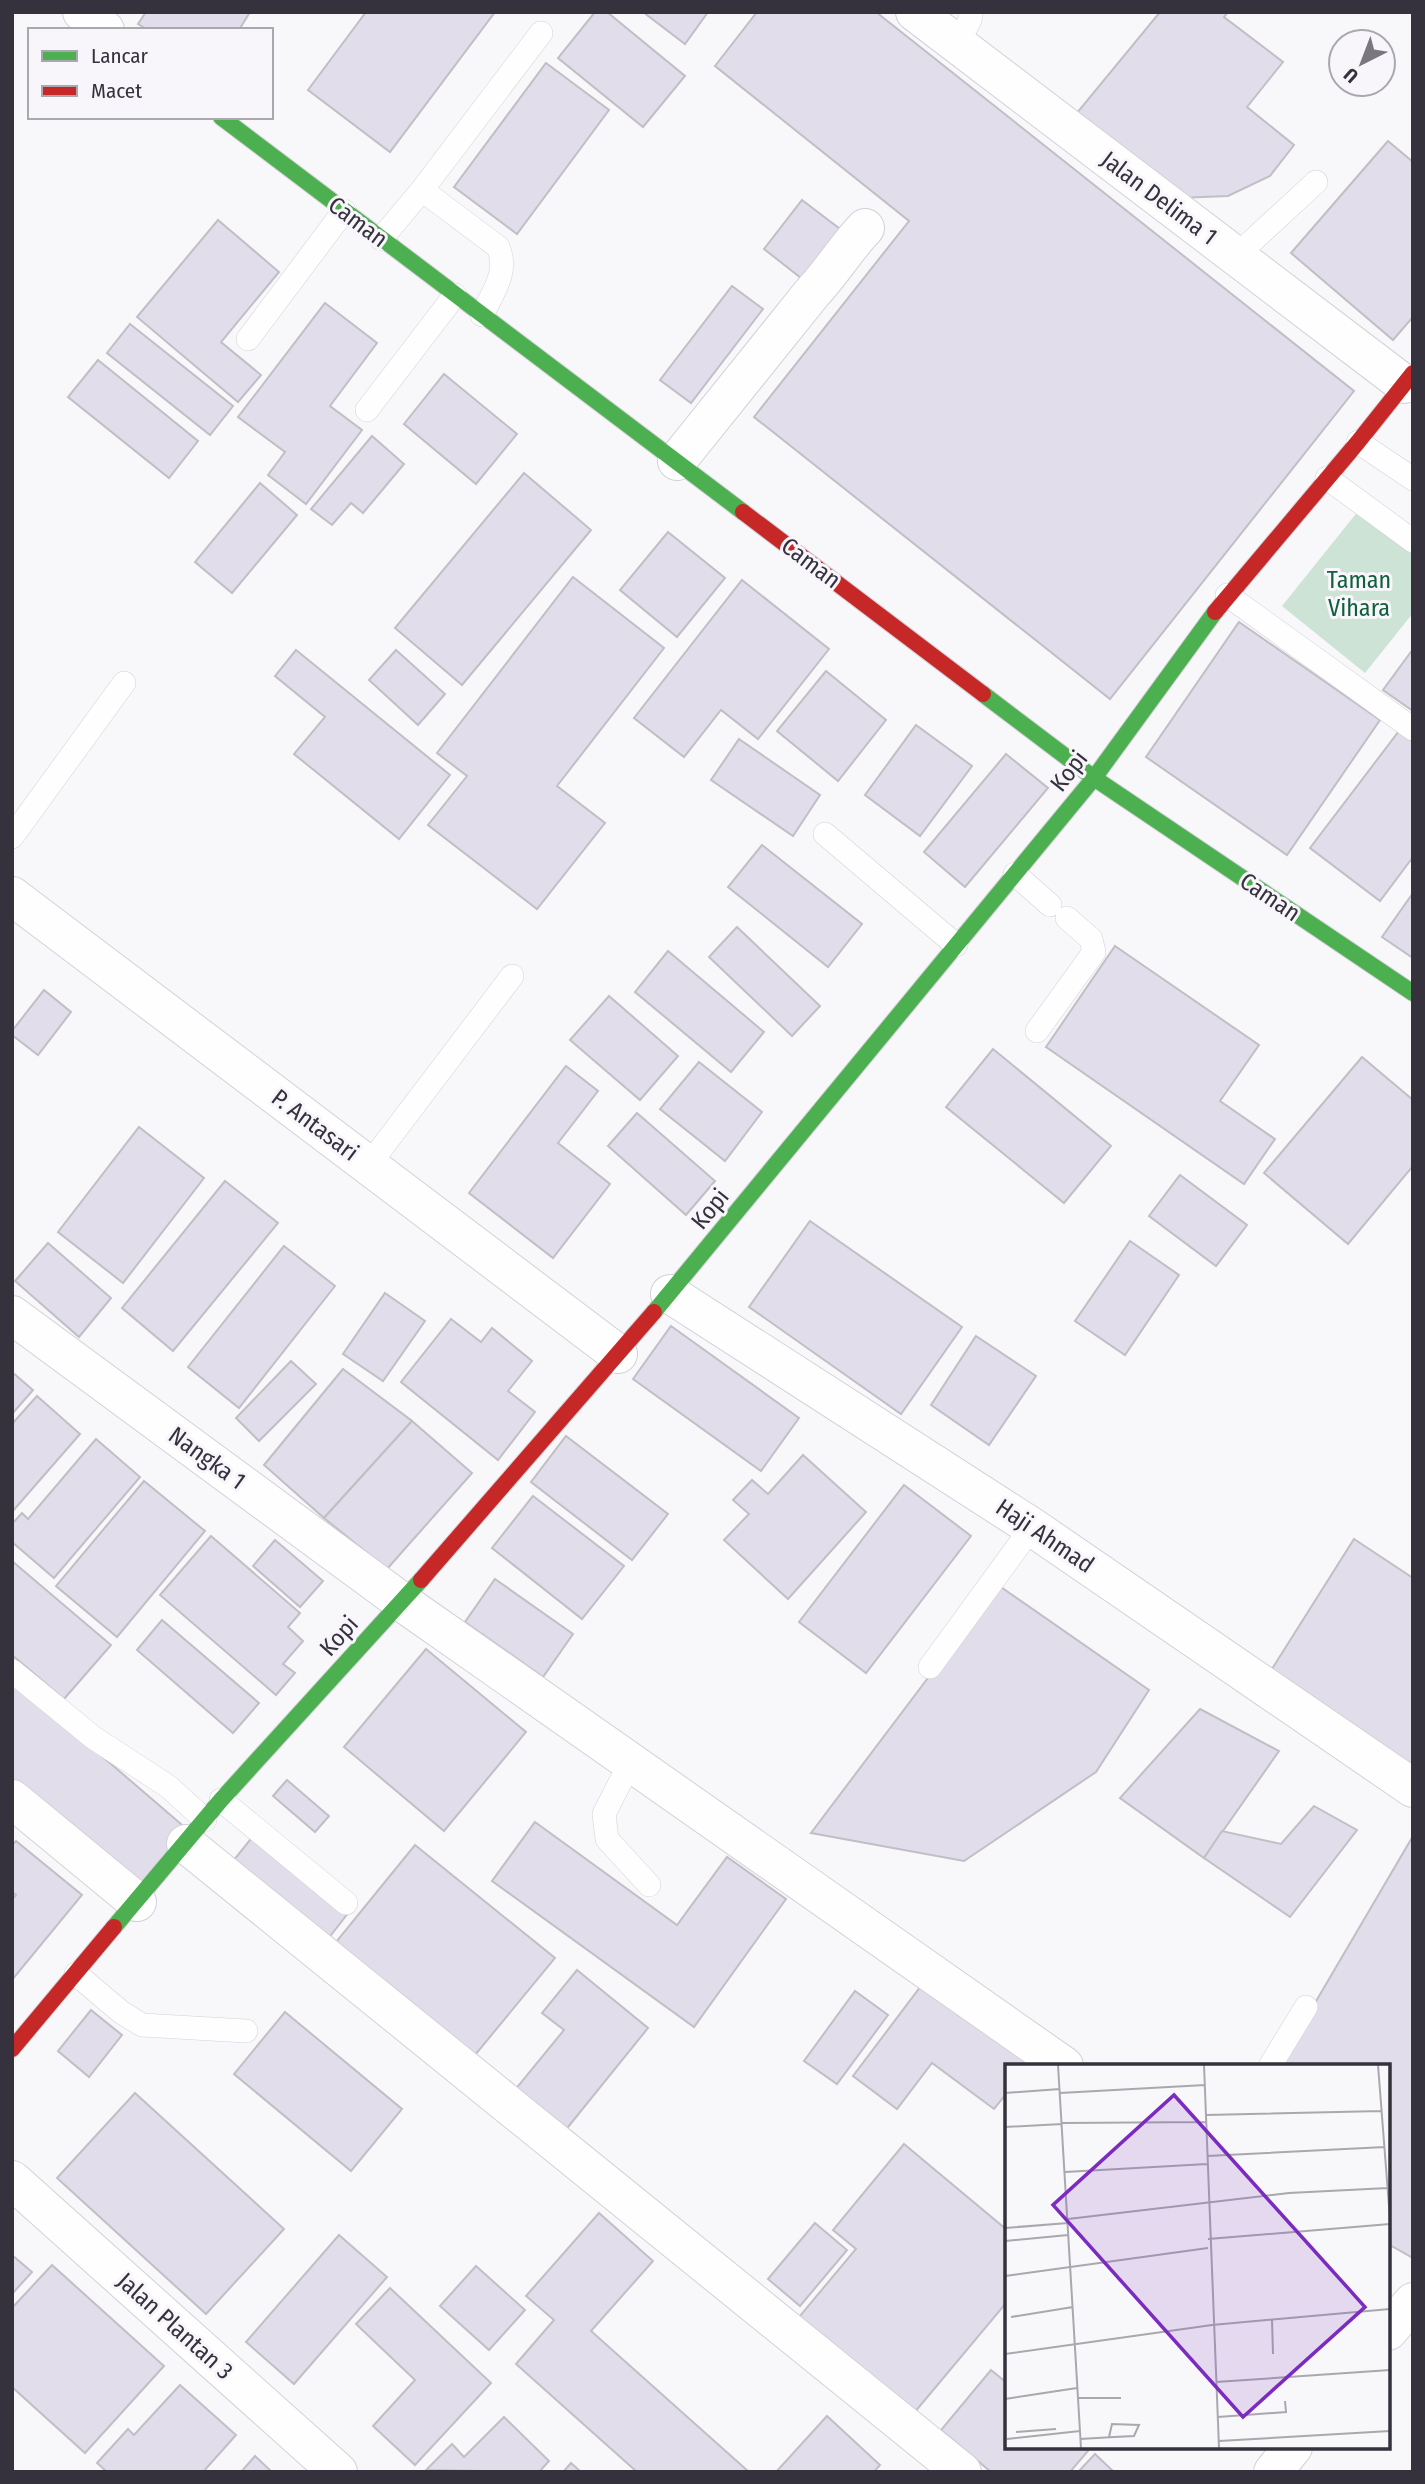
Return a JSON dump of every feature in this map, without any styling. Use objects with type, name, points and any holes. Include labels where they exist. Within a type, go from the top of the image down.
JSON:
[{"type":"street","points":[[82,12],[102,28]]},
{"type":"street","name":"Jalan Delima 1","points":[[915,12],[964,28],[1236,256],[1408,378]]},
{"type":"street","name":"Caman","points":[[224,119],[1094,778],[1413,993]]},
{"type":"street","points":[[677,461],[865,228]]},
{"type":"street","name":"Kopi","points":[[12,2049],[221,1800],[402,1602],[670,1294],[1094,778],[1227,595],[1358,442],[1408,378]]},
{"type":"street","name":"P. Antasari","points":[[12,896],[618,1354]]},
{"type":"street","name":"Haji Ahmad","points":[[670,1294],[1032,1527],[1413,1788]]},
{"type":"street","name":"Nangka 1","points":[[12,1315],[402,1602],[1061,2064]]},
{"type":"street","points":[[12,1799],[137,1902]]},
{"type":"street","points":[[195,1832],[962,2472]]},
{"type":"street","name":"Jalan Plantan 3","points":[[12,2180],[338,2472]]},
{"type":"street","points":[[1273,2472],[1291,2449]]},
{"type":"lane","points":[[381,239],[422,190],[541,33]]},
{"type":"lane","points":[[1236,256],[1316,182]]},
{"type":"lane","points":[[422,190],[498,247],[504,261],[482,315]]},
{"type":"lane","points":[[248,339],[344,211]]},
{"type":"lane","points":[[367,410],[455,295]]},
{"type":"lane","points":[[1358,442],[1413,479]]},
{"type":"lane","points":[[1327,478],[1413,541]]},
{"type":"lane","points":[[1227,595],[1413,729]]},
{"type":"lane","points":[[12,837],[124,683]]},
{"type":"lane","points":[[825,834],[956,945]]},
{"type":"lane","points":[[1015,874],[1091,939],[1094,951],[1037,1031]]},
{"type":"lane","points":[[368,1166],[512,976]]},
{"type":"lane","points":[[930,1667],[1032,1527]]},
{"type":"lane","points":[[12,1671],[94,1738],[169,1787],[195,1832]]},
{"type":"lane","points":[[631,1761],[604,1814],[607,1839],[649,1885]]},
{"type":"lane","points":[[221,1800],[346,1903]]},
{"type":"lane","points":[[76,1974],[121,2012],[142,2025],[246,2031]]},
{"type":"lane","points":[[1270,2064],[1307,2007]]},
{"type":"green space","name":"Taman Vihara","points":[[1359,510],[1413,553],[1413,613],[1365,673],[1282,606]]},
{"type":"building","points":[[146,12],[250,12],[240,28],[145,28],[138,24]]},
{"type":"building","points":[[366,12],[495,12],[390,152],[308,90]]},
{"type":"building","points":[[595,12],[607,12],[685,76],[643,127],[558,58]]},
{"type":"building","points":[[643,12],[708,12],[685,44]]},
{"type":"building","points":[[757,12],[876,12],[1354,391],[1110,699],[754,417],[909,221],[715,66]]},
{"type":"building","points":[[1160,12],[1228,12],[1224,17],[1283,62],[1247,107],[1294,145],[1270,176],[1228,196],[1178,198],[1076,114]]},
{"type":"building","points":[[546,63],[609,110],[517,234],[454,187]]},
{"type":"building","points":[[1388,141],[1413,162],[1413,317],[1393,340],[1291,253]]},
{"type":"building","points":[[802,200],[840,229],[801,278],[764,249]]},
{"type":"building","points":[[218,220],[279,272],[221,342],[261,375],[238,402],[137,317]]},
{"type":"building","points":[[732,286],[763,309],[691,403],[660,380]]},
{"type":"building","points":[[325,303],[377,343],[330,406],[362,430],[306,504],[268,475],[285,452],[238,417]]},
{"type":"building","points":[[130,324],[233,406],[210,435],[107,353]]},
{"type":"building","points":[[98,360],[198,441],[169,478],[68,397]]},
{"type":"building","points":[[444,374],[517,434],[476,484],[404,424]]},
{"type":"building","points":[[372,436],[404,464],[363,513],[351,503],[332,525],[311,509]]},
{"type":"building","points":[[524,473],[591,530],[462,685],[395,628]]},
{"type":"building","points":[[260,483],[297,515],[232,593],[195,562]]},
{"type":"building","points":[[668,532],[725,578],[677,637],[620,590]]},
{"type":"building","points":[[573,577],[664,648],[557,786],[605,823],[537,909],[428,825],[467,776],[437,753]]},
{"type":"building","points":[[742,580],[829,649],[758,739],[721,710],[684,757],[634,718]]},
{"type":"building","points":[[1239,622],[1380,720],[1287,855],[1146,757]]},
{"type":"building","points":[[1413,649],[1413,711],[1383,690]]},
{"type":"building","points":[[296,650],[450,775],[399,839],[294,754],[325,717],[275,676]]},
{"type":"building","points":[[396,650],[445,694],[418,725],[369,680]]},
{"type":"building","points":[[826,671],[886,720],[838,781],[777,731]]},
{"type":"building","points":[[916,725],[972,766],[920,836],[865,795]]},
{"type":"building","points":[[1399,731],[1413,742],[1413,857],[1380,901],[1310,848]]},
{"type":"building","points":[[739,739],[820,795],[793,836],[711,780]]},
{"type":"building","points":[[1006,754],[1048,788],[965,887],[924,852]]},
{"type":"building","points":[[762,845],[862,924],[828,967],[728,887]]},
{"type":"building","points":[[1413,893],[1413,958],[1382,937]]},
{"type":"building","points":[[737,927],[820,1006],[792,1036],[709,957]]},
{"type":"building","points":[[1115,946],[1259,1045],[1220,1101],[1275,1139],[1244,1184],[1046,1047]]},
{"type":"building","points":[[668,951],[764,1032],[731,1072],[635,992]]},
{"type":"building","points":[[44,990],[71,1012],[38,1055],[12,1035],[12,1031]]},
{"type":"building","points":[[609,996],[678,1056],[640,1100],[570,1040]]},
{"type":"building","points":[[993,1049],[1111,1146],[1064,1203],[946,1107]]},
{"type":"building","points":[[1362,1057],[1413,1100],[1413,1166],[1348,1244],[1264,1173]]},
{"type":"building","points":[[699,1062],[762,1112],[725,1161],[660,1109]]},
{"type":"building","points":[[566,1066],[598,1091],[558,1143],[610,1184],[553,1258],[469,1193]]},
{"type":"building","points":[[637,1113],[715,1181],[686,1215],[608,1146]]},
{"type":"building","points":[[139,1127],[204,1178],[123,1283],[58,1232]]},
{"type":"building","points":[[1180,1175],[1247,1225],[1216,1266],[1149,1216]]},
{"type":"building","points":[[225,1181],[278,1223],[173,1351],[122,1308]]},
{"type":"building","points":[[810,1221],[962,1327],[901,1414],[749,1307]]},
{"type":"building","points":[[1130,1241],[1179,1275],[1125,1355],[1075,1321]]},
{"type":"building","points":[[48,1243],[111,1298],[79,1337],[15,1281]]},
{"type":"building","points":[[284,1246],[335,1286],[239,1408],[188,1367]]},
{"type":"building","points":[[385,1293],[425,1321],[383,1381],[343,1354]]},
{"type":"building","points":[[451,1319],[481,1342],[492,1328],[532,1361],[508,1391],[535,1412],[498,1460],[401,1382]]},
{"type":"building","points":[[671,1326],[799,1418],[761,1471],[633,1379]]},
{"type":"building","points":[[976,1336],[1036,1376],[989,1445],[931,1405]]},
{"type":"building","points":[[291,1361],[316,1384],[259,1441],[236,1418]]},
{"type":"building","points":[[343,1369],[412,1421],[324,1518],[264,1465]]},
{"type":"building","points":[[12,1372],[33,1390],[12,1414]]},
{"type":"building","points":[[37,1396],[80,1434],[12,1512],[12,1424]]},
{"type":"building","points":[[412,1421],[472,1473],[387,1569],[324,1518]]},
{"type":"building","points":[[566,1436],[668,1514],[632,1560],[531,1482]]},
{"type":"building","points":[[96,1439],[140,1477],[54,1578],[12,1542],[12,1524],[22,1513],[28,1519]]},
{"type":"building","points":[[803,1455],[866,1512],[788,1599],[724,1540],[749,1514],[733,1500],[752,1480],[768,1494]]},
{"type":"building","points":[[144,1481],[205,1531],[117,1637],[56,1586]]},
{"type":"building","points":[[904,1485],[971,1536],[866,1673],[799,1622]]},
{"type":"building","points":[[533,1496],[624,1566],[582,1619],[492,1548]]},
{"type":"building","points":[[211,1536],[300,1613],[288,1627],[303,1641],[283,1664],[295,1673],[276,1695],[160,1595]]},
{"type":"building","points":[[1354,1539],[1413,1578],[1413,1767],[1270,1672]]},
{"type":"building","points":[[275,1540],[323,1581],[300,1607],[253,1566]]},
{"type":"building","points":[[12,1561],[111,1645],[64,1699],[12,1655]]},
{"type":"building","points":[[495,1579],[573,1634],[543,1677],[465,1622]]},
{"type":"building","points":[[998,1585],[1149,1690],[1096,1772],[964,1861],[811,1833]]},
{"type":"building","points":[[162,1620],[259,1703],[233,1733],[137,1650]]},
{"type":"building","points":[[426,1649],[526,1732],[444,1831],[344,1747]]},
{"type":"building","points":[[12,1679],[188,1830],[138,1888],[12,1780]]},
{"type":"building","points":[[1200,1709],[1279,1751],[1204,1858],[1120,1798]]},
{"type":"building","points":[[287,1780],[329,1816],[315,1832],[273,1796]]},
{"type":"building","points":[[1314,1806],[1357,1830],[1290,1917],[1204,1858],[1222,1831],[1281,1844]]},
{"type":"building","points":[[535,1822],[677,1925],[727,1857],[786,1899],[694,2027],[492,1881]]},
{"type":"building","points":[[254,1835],[349,1912],[324,1944],[229,1866]]},
{"type":"building","points":[[1413,1836],[1413,2258],[1390,2245],[1390,2064],[1279,2064]]},
{"type":"building","points":[[16,1841],[82,1895],[12,1980],[12,1900],[16,1895],[12,1892],[12,1845]]},
{"type":"building","points":[[415,1845],[555,1958],[475,2055],[336,1942]]},
{"type":"building","points":[[577,1970],[648,2028],[564,2132],[514,2091],[564,2030],[542,2013]]},
{"type":"building","points":[[924,1982],[1030,2062],[1005,2064],[1005,2095],[994,2109],[932,2063],[897,2109],[853,2076]]},
{"type":"building","points":[[855,1991],[888,2015],[837,2084],[804,2061]]},
{"type":"building","points":[[91,2010],[122,2035],[89,2077],[58,2051]]},
{"type":"building","points":[[285,2012],[402,2109],[351,2171],[234,2074]]},
{"type":"building","points":[[135,2093],[284,2229],[206,2314],[57,2178]]},
{"type":"building","points":[[904,2144],[1005,2228],[1005,2304],[914,2413],[799,2317],[856,2249],[833,2230]]},
{"type":"building","points":[[599,2213],[653,2261],[591,2331],[749,2472],[637,2472],[516,2364],[554,2320],[526,2296]]},
{"type":"building","points":[[815,2223],[847,2250],[800,2306],[768,2279]]},
{"type":"building","points":[[339,2235],[387,2277],[294,2384],[246,2342]]},
{"type":"building","points":[[12,2255],[32,2272],[12,2294]]},
{"type":"building","points":[[52,2265],[164,2366],[85,2453],[12,2387],[12,2308]]},
{"type":"building","points":[[476,2266],[525,2310],[489,2350],[440,2306]]},
{"type":"building","points":[[390,2288],[491,2383],[415,2465],[373,2426],[415,2380],[356,2324]]},
{"type":"building","points":[[991,2370],[1005,2381],[1005,2449],[1088,2451],[1070,2472],[991,2472],[941,2430]]},
{"type":"building","points":[[180,2385],[236,2435],[203,2472],[107,2472],[97,2463],[128,2429],[134,2435]]},
{"type":"building","points":[[827,2416],[880,2465],[874,2472],[776,2472]]},
{"type":"building","points":[[504,2417],[549,2461],[539,2472],[426,2470],[452,2444],[464,2457]]},
{"type":"building","points":[[1095,2454],[1114,2472],[1078,2472]]},
{"type":"building","points":[[255,2456],[272,2472],[241,2472]]},
{"type":"building","points":[[571,2463],[581,2472],[563,2472]]},
{"type":"traffic: fast","points":[[224,119],[743,512]]},
{"type":"traffic: fast","points":[[654,1312],[1094,778],[1215,612]]},
{"type":"traffic: fast","points":[[983,694],[1094,778],[1413,993]]},
{"type":"traffic: fast","points":[[114,1927],[221,1800],[421,1580]]},
{"type":"traffic: jam","points":[[1215,612],[1413,373]]},
{"type":"traffic: jam","points":[[743,512],[983,694]]},
{"type":"traffic: jam","points":[[421,1580],[654,1312]]},
{"type":"traffic: jam","points":[[12,2049],[114,1927]]}]
